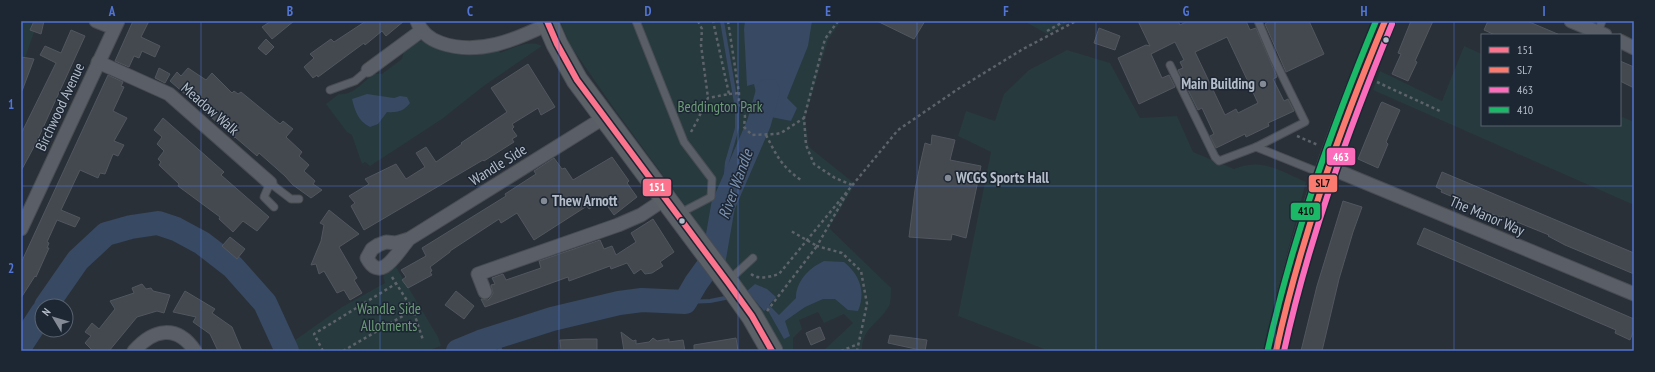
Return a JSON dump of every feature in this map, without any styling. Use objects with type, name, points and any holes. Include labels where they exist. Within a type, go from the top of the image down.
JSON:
[{"type":"highway","points":[[1276,351],[1301,250],[1326,163],[1385,21]]},
{"type":"main road","points":[[548,22],[557,44],[577,80],[752,316],[772,351]]},
{"type":"street","points":[[96,21],[116,25]]},
{"type":"street","points":[[1571,21],[1602,30]]},
{"type":"street","points":[[368,70],[419,26],[436,41],[451,46],[468,49],[498,45],[529,33],[548,22]]},
{"type":"street","name":"Birchwood Avenue","points":[[21,229],[116,25]]},
{"type":"street","points":[[1621,42],[1634,48]]},
{"type":"street","name":"Meadow Walk","points":[[98,62],[168,94],[270,183]]},
{"type":"street","name":"Wandle Side","points":[[409,239],[385,267],[380,269],[374,267],[367,258],[372,249],[386,242],[396,243],[409,239],[605,117]]},
{"type":"street","name":"The Manor Way","points":[[1326,163],[1634,294]]},
{"type":"street","points":[[485,292],[474,275],[618,225],[641,215],[665,199]]},
{"type":"street","points":[[134,351],[148,338],[161,333],[171,333],[183,338],[192,347]]},
{"type":"lane","points":[[636,21],[684,142],[712,179],[711,198],[686,210],[678,217]]},
{"type":"lane","points":[[1170,65],[1215,158],[1219,161],[1256,147],[1286,132],[1305,122],[1258,21]]},
{"type":"lane","points":[[330,90],[355,81],[368,70]]},
{"type":"lane","points":[[1256,147],[1326,163]]},
{"type":"lane","points":[[274,207],[264,197],[270,183],[291,199],[300,200]]},
{"type":"lane","points":[[731,288],[744,268],[753,258]]},
{"type":"path","points":[[684,142],[697,121],[708,98],[701,45],[702,29],[698,21]]},
{"type":"path","points":[[713,21],[729,94]]},
{"type":"path","points":[[728,21],[739,93],[739,103],[745,116],[744,127],[752,135],[766,135],[781,132],[804,118]]},
{"type":"path","points":[[838,21],[825,39],[804,118],[806,145],[814,164],[835,178],[852,185]]},
{"type":"path","points":[[1047,31],[1066,21]]},
{"type":"path","points":[[744,268],[754,276],[764,278],[779,274],[898,130],[958,89],[1024,49],[1076,21]]},
{"type":"path","points":[[1362,76],[1440,111]]},
{"type":"path","points":[[708,98],[739,93]]},
{"type":"path","points":[[1286,132],[1326,163]]},
{"type":"path","points":[[766,135],[787,170],[801,180]]},
{"type":"path","points":[[767,311],[817,246],[852,185]]},
{"type":"path","points":[[792,231],[817,246],[842,253],[861,271],[867,304],[857,351]]},
{"type":"path","points":[[385,267],[397,283],[413,310],[423,340]]},
{"type":"path","points":[[324,351],[314,334],[397,283]]},
{"type":"path","points":[[343,351],[413,310]]},
{"type":"path","points":[[841,351],[858,344]]},
{"type":"green space","points":[[21,21],[38,21],[21,69]]},
{"type":"green space","name":"Beddington Park","points":[[560,21],[841,21],[828,40],[805,118],[809,147],[855,184],[829,228],[891,288],[891,300],[889,306],[868,331],[863,343],[862,351],[823,351],[853,323],[844,314],[824,323],[818,312],[799,320],[802,329],[793,338],[793,351],[785,351],[758,308],[734,277],[684,204],[570,45]]},
{"type":"green space","points":[[1024,21],[1071,21],[1047,34]]},
{"type":"green space","points":[[422,41],[499,50],[500,53],[532,43],[542,46],[485,85],[442,119],[370,166],[365,162],[362,164],[352,135],[347,132],[326,104],[339,94],[349,93],[354,90],[374,74],[382,74],[402,59],[404,51],[414,43]]},
{"type":"green space","points":[[1464,46],[1481,54],[1481,126],[1621,126],[1621,116],[1634,122],[1634,205],[1373,90],[1380,71],[1442,101]]},
{"type":"green space","points":[[1067,50],[1110,63],[1140,118],[1177,116],[1193,152],[1234,169],[1253,164],[1262,165],[1279,170],[1306,182],[1276,295],[1264,351],[1049,351],[958,316],[991,152],[958,136],[966,111],[995,121],[1004,94],[1029,70]]},
{"type":"green space","name":"Wandle Side Allotments","points":[[396,267],[438,337],[441,346],[427,351],[294,351],[291,343],[342,307],[385,283],[383,276]]},
{"type":"water","points":[[745,21],[812,21],[808,46],[787,98],[797,108],[791,121],[766,116],[759,123],[752,107],[758,102],[754,84],[747,86],[744,29]]},
{"type":"water","points":[[367,94],[394,98],[400,96],[407,97],[410,103],[400,111],[387,112],[378,124],[370,127],[360,119],[354,108],[352,99]]},
{"type":"water","points":[[824,261],[844,262],[854,272],[858,278],[861,291],[858,311],[848,310],[835,299],[823,299],[805,307],[785,321],[790,336],[784,339],[767,309],[764,311],[747,291],[755,284],[767,289],[776,297],[769,305],[779,315],[796,298],[798,286],[804,276],[813,267]]},
{"type":"building","points":[[34,21],[44,21],[41,34],[30,30]]},
{"type":"building","points":[[133,21],[149,21],[141,37],[160,46],[155,57],[142,51],[139,58],[134,56],[129,67],[115,61]]},
{"type":"building","points":[[271,21],[294,21],[272,39],[262,27]]},
{"type":"building","points":[[366,21],[404,21],[386,36],[382,31],[365,45],[364,43],[318,77],[317,75],[313,78],[304,67],[314,58],[310,54],[331,39],[334,42]]},
{"type":"building","points":[[877,21],[925,21],[914,39]]},
{"type":"building","name":"Main Building","points":[[1138,21],[1178,21],[1180,25],[1188,21],[1246,21],[1250,30],[1256,28],[1277,77],[1273,79],[1284,101],[1288,99],[1294,111],[1268,123],[1269,126],[1246,137],[1245,134],[1216,148],[1210,136],[1214,134],[1202,108],[1198,110],[1178,70],[1183,68],[1180,62],[1184,60],[1175,42],[1151,54],[1162,78],[1169,75],[1175,87],[1139,104],[1118,58],[1146,45],[1150,46]],"holes":[[[1227,37],[1258,103],[1238,113],[1236,109],[1225,115],[1195,52]]]},
{"type":"building","points":[[1270,21],[1309,21],[1324,54],[1286,72],[1265,24]]},
{"type":"building","points":[[1411,21],[1433,21],[1415,61],[1417,62],[1408,81],[1392,74],[1401,54],[1398,53]]},
{"type":"building","points":[[1488,21],[1527,21],[1558,34],[1493,34],[1484,30]]},
{"type":"building","points":[[1099,28],[1120,36],[1115,50],[1094,43]]},
{"type":"building","points":[[71,30],[85,36],[36,143],[21,171],[21,134],[56,63],[40,55],[45,46],[61,53]]},
{"type":"building","points":[[266,39],[274,47],[266,55],[258,48]]},
{"type":"building","points":[[21,57],[34,59],[22,91],[21,91]]},
{"type":"building","points":[[1621,61],[1634,67],[1634,88],[1621,82]]},
{"type":"building","points":[[528,64],[555,107],[541,115],[538,108],[512,124],[514,127],[512,129],[517,136],[512,139],[514,142],[484,161],[483,160],[364,230],[351,206],[355,203],[349,196],[369,184],[365,179],[396,164],[406,179],[425,167],[416,153],[426,147],[436,162],[462,144],[461,143],[507,112],[491,88]]},
{"type":"building","points":[[159,68],[170,74],[165,83],[155,78]]},
{"type":"building","points":[[188,68],[206,80],[212,73],[232,93],[234,91],[238,94],[241,92],[280,124],[283,121],[293,129],[286,137],[302,152],[299,156],[309,165],[304,171],[315,181],[313,184],[322,190],[311,198],[293,185],[259,153],[257,156],[235,138],[170,81],[177,72],[181,76]]},
{"type":"building","points":[[108,75],[123,82],[121,86],[124,87],[113,111],[127,118],[114,141],[124,145],[118,156],[113,154],[105,174],[100,173],[98,178],[80,170],[61,210],[80,218],[75,227],[57,220],[47,242],[49,243],[47,248],[49,248],[36,277],[35,276],[21,298],[21,263]]},
{"type":"building","points":[[1382,102],[1400,110],[1386,142],[1388,144],[1378,168],[1358,159]]},
{"type":"building","points":[[163,118],[224,172],[221,175],[269,217],[257,231],[243,221],[233,232],[219,219],[220,217],[178,186],[179,184],[159,165],[161,162],[158,159],[164,151],[157,144],[162,137],[154,130]]},
{"type":"building","name":"WCGS Sports Hall","points":[[932,135],[955,140],[950,160],[981,166],[966,238],[952,234],[951,240],[909,237],[920,165],[925,143],[931,145]]},
{"type":"building","points":[[612,157],[629,181],[627,183],[637,197],[614,215],[603,200],[589,209],[587,206],[534,240],[517,213],[501,223],[499,219],[450,251],[430,267],[432,271],[430,272],[432,275],[408,288],[402,280],[406,277],[401,270],[426,256],[422,248],[506,196],[505,194],[536,174],[534,171],[554,158],[562,169],[565,168],[573,180]]},
{"type":"building","points":[[1442,172],[1634,253],[1634,274],[1565,245],[1548,236],[1549,235],[1502,216],[1501,218],[1441,192],[1442,190],[1436,187]]},
{"type":"building","points":[[1343,201],[1362,207],[1339,279],[1322,351],[1301,351],[1317,286]]},
{"type":"building","points":[[329,210],[359,234],[339,247],[357,278],[354,280],[362,293],[350,300],[344,290],[337,293],[324,271],[319,274],[316,264],[311,265],[321,241],[324,225],[320,223]]},
{"type":"building","points":[[653,219],[674,252],[660,262],[663,266],[652,273],[645,274],[641,269],[634,274],[627,263],[611,269],[610,266],[569,281],[568,277],[485,307],[481,299],[488,300],[491,297],[493,293],[491,285],[495,284],[492,278],[503,274],[506,280],[541,268],[539,261],[600,240],[604,249],[612,246],[616,255],[636,242],[631,233]]},
{"type":"building","points":[[1424,228],[1634,319],[1634,330],[1630,340],[1615,333],[1616,330],[1417,244]]},
{"type":"building","points":[[230,237],[245,249],[237,259],[222,246]]},
{"type":"building","points":[[142,284],[146,289],[151,288],[153,291],[170,295],[164,313],[157,311],[137,317],[109,351],[93,351],[85,343],[91,336],[85,332],[92,323],[99,329],[115,309],[110,301],[134,293],[132,288]]},
{"type":"building","points":[[185,291],[215,309],[212,313],[232,327],[242,351],[218,351],[210,334],[193,322],[196,317],[173,312]]},
{"type":"building","points":[[456,291],[474,306],[464,319],[445,305]]},
{"type":"building","points":[[820,327],[825,339],[811,345],[806,333]]},
{"type":"building","points":[[621,332],[633,341],[636,340],[636,344],[649,342],[653,338],[657,341],[669,339],[669,342],[683,340],[685,351],[624,351]]},
{"type":"building","points":[[890,335],[927,340],[925,351],[888,343]]},
{"type":"building","points":[[736,338],[738,351],[694,351],[694,345]]},
{"type":"building","points":[[597,339],[597,351],[561,351],[560,340]]},
{"type":"waterway","points":[[722,21],[737,109],[737,128],[727,162],[723,206]]},
{"type":"waterway","name":"River Wandle","points":[[458,351],[480,342],[552,319],[619,303],[642,300],[685,302],[696,283],[714,258],[723,206],[759,123],[768,91]]},
{"type":"waterway","name":"River Wandle","points":[[52,298],[78,260],[106,234],[131,227],[158,223],[176,229],[202,243],[233,267],[265,303],[287,351]]},
{"type":"waterway","points":[[685,302],[710,301],[730,297]]},
{"type":"waterway","name":"River Wandle","points":[[21,345],[34,325]]},
{"type":"waterway","points":[[494,338],[501,351]]},
{"type":"transit line","name":"151","points":[[547,21],[557,44],[577,80],[729,284],[752,316],[772,351]]},
{"type":"transit line","name":"410","points":[[1268,349],[1289,265],[1315,183],[1344,102],[1376,21]]},
{"type":"transit line","name":"SL7","points":[[1276,351],[1297,267],[1323,184],[1352,102],[1385,21]]},
{"type":"transit line","name":"463","points":[[1284,351],[1305,267],[1331,185],[1360,104],[1392,24]]},
{"type":"place","name":"Main Building","points":[[1263,84]]},
{"type":"place","name":"WCGS Sports Hall","points":[[948,178]]},
{"type":"place","name":"Thew Arnott","points":[[544,201]]}]
